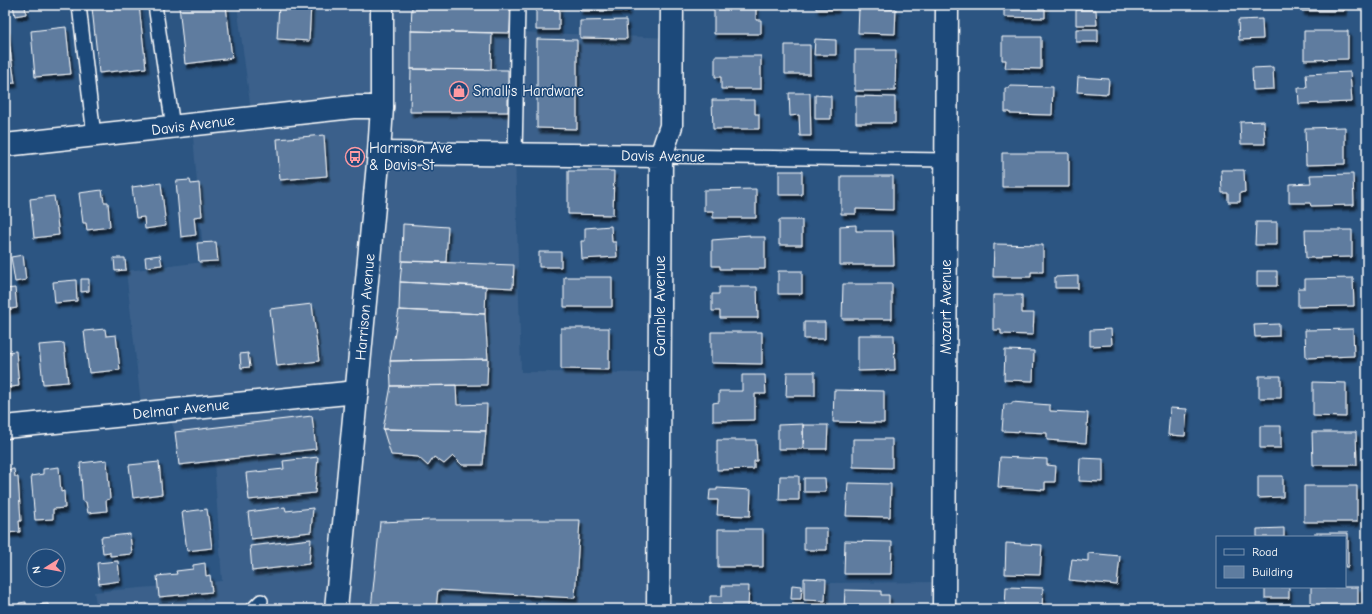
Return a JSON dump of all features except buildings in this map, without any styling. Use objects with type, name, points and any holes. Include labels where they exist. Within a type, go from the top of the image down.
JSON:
[{"type":"street","name":"Harrison Avenue","points":[[336,609],[379,153],[382,107],[382,5]]},
{"type":"street","name":"Gamble Avenue","points":[[658,609],[661,156],[671,126],[672,5]]},
{"type":"street","name":"Mozart Avenue","points":[[944,609],[947,5]]},
{"type":"street","name":"Davis Avenue","points":[[5,145],[353,106],[382,107]]},
{"type":"street","name":"Davis Avenue","points":[[379,153],[661,156]]},
{"type":"street","name":"Delmar Avenue","points":[[5,427],[357,392]]},
{"type":"lane","points":[[79,5],[94,136]]},
{"type":"lane","points":[[155,5],[173,127]]},
{"type":"lane","points":[[515,154],[518,5]]},
{"type":"lane","name":"Davis Avenue","points":[[661,156],[946,160]]},
{"type":"shaded area","points":[[237,5],[518,5],[518,32],[671,38],[661,156],[515,154],[521,372],[660,373],[658,609],[97,609],[94,592],[222,581],[214,461],[179,465],[175,432],[167,411],[142,413],[126,271],[204,262],[192,125],[252,118]]},
{"type":"shaded area","points":[[944,582],[944,609],[824,609],[827,583]]},
{"type":"place","name":"Small's Hardware","points":[[459,91]]},
{"type":"place","name":"Harrison Ave & Davis St","points":[[355,157]]}]
